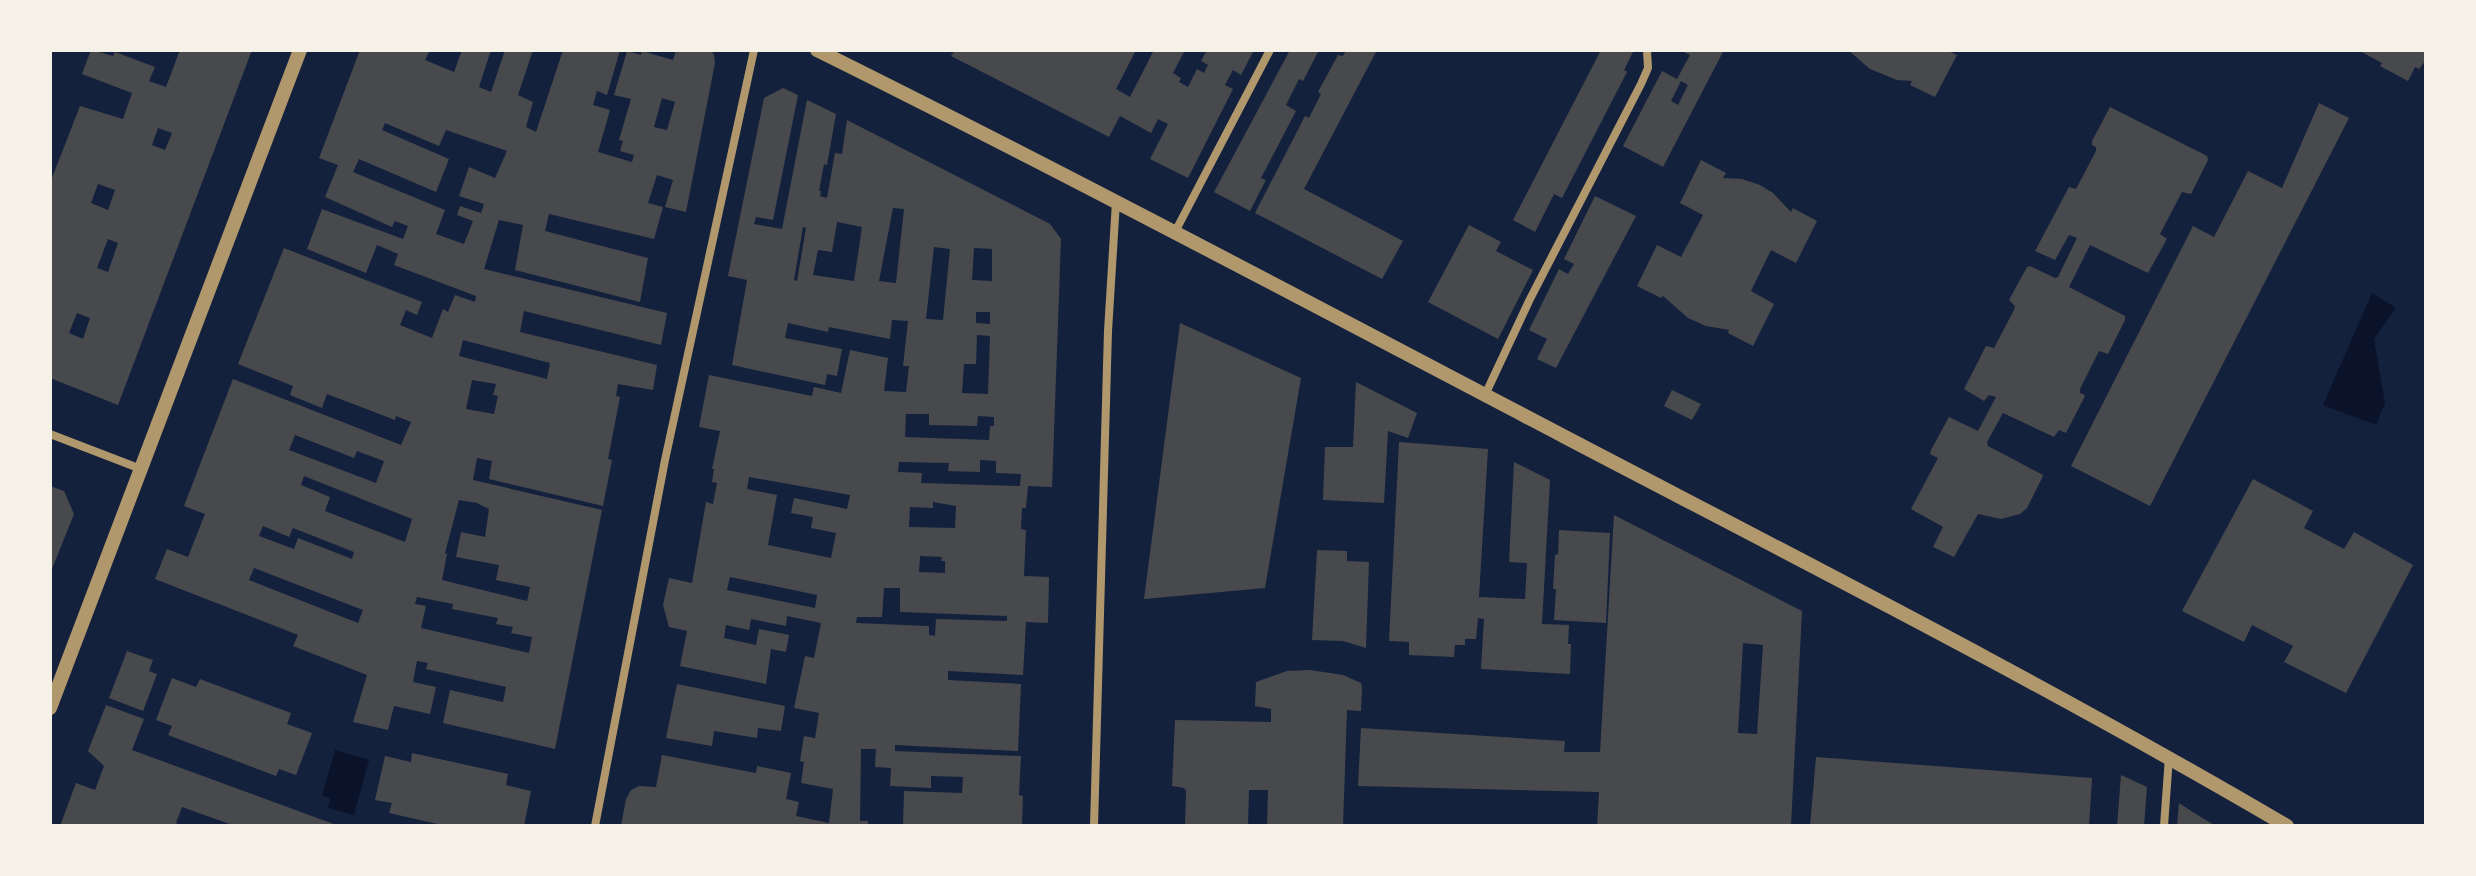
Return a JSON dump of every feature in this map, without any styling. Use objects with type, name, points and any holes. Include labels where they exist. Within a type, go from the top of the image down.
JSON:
[{"type":"street","points":[[50,708],[300,50]]},
{"type":"street","points":[[595,826],[665,460],[754,50]]},
{"type":"street","points":[[817,50],[1175,232],[1485,395],[2169,757],[2287,826]]},
{"type":"street","points":[[1175,232],[1270,50]]},
{"type":"street","points":[[1485,395],[1530,299],[1641,84],[1648,68],[1647,50]]},
{"type":"street","points":[[1094,826],[1108,331],[1116,202]]},
{"type":"street","points":[[50,434],[142,469]]},
{"type":"street","points":[[2164,826],[2169,757]]},
{"type":"water","points":[[2372,293],[2396,308],[2374,339],[2385,403],[2376,425],[2323,405]]},
{"type":"water","points":[[335,750],[369,760],[354,815],[328,808],[330,798],[322,796]]},
{"type":"building","points":[[91,50],[113,56],[115,52],[155,67],[149,81],[166,87],[180,50],[252,50],[118,405],[50,378],[50,183],[80,106],[123,119],[132,93],[82,74]],"holes":[[[158,128],[172,133],[165,150],[152,145]],[[98,184],[115,190],[108,210],[91,203]],[[108,239],[118,243],[108,272],[97,268]],[[77,313],[90,318],[83,339],[69,333]]]},
{"type":"building","points":[[360,50],[430,50],[425,60],[454,72],[462,50],[491,50],[479,87],[491,92],[505,50],[533,50],[518,95],[533,102],[526,127],[536,132],[563,50],[620,50],[607,95],[597,91],[593,105],[610,110],[598,152],[632,162],[634,155],[620,151],[623,141],[619,140],[631,99],[614,95],[627,51],[641,55],[642,51],[673,60],[676,50],[711,50],[714,55],[686,212],[665,207],[673,180],[657,175],[648,203],[663,207],[654,239],[549,214],[545,231],[648,258],[640,302],[515,270],[523,225],[499,220],[484,269],[667,313],[661,345],[524,311],[520,332],[657,365],[653,390],[618,384],[616,396],[620,397],[603,506],[489,479],[492,461],[477,458],[473,480],[602,510],[555,749],[443,723],[450,690],[503,702],[506,687],[426,669],[428,663],[417,661],[413,682],[436,687],[430,714],[394,706],[388,730],[353,722],[367,675],[293,646],[298,635],[155,579],[167,549],[188,557],[205,514],[184,506],[233,379],[401,445],[411,422],[396,416],[395,420],[327,394],[322,408],[290,395],[293,386],[238,364],[284,248],[422,302],[417,315],[406,310],[400,325],[432,338],[443,309],[448,312],[455,295],[475,302],[476,296],[394,265],[398,254],[377,245],[366,273],[307,249],[322,209],[403,239],[408,226],[395,221],[392,227],[325,197],[338,165],[319,158]],"holes":[[[662,98],[675,102],[667,130],[654,127]],[[385,123],[439,146],[446,130],[507,151],[495,178],[469,167],[459,196],[484,204],[481,213],[460,206],[457,215],[473,221],[464,244],[436,234],[445,210],[353,172],[359,159],[436,192],[449,159],[382,130]],[[463,340],[550,363],[547,379],[459,356]],[[472,380],[496,384],[493,395],[498,396],[494,414],[466,409]],[[295,435],[354,458],[357,451],[384,461],[376,483],[289,450]],[[304,476],[412,519],[405,542],[325,511],[330,497],[301,485]],[[459,500],[489,509],[485,537],[461,532],[456,557],[499,565],[496,580],[530,587],[527,601],[442,580]],[[263,526],[289,537],[293,528],[354,552],[352,559],[298,538],[294,549],[259,536]],[[254,568],[363,610],[358,623],[249,580]],[[417,597],[453,604],[452,609],[498,618],[496,624],[513,627],[511,633],[532,637],[529,653],[421,628],[426,606],[415,604]]]},
{"type":"building","points":[[955,50],[1136,50],[1116,89],[1130,97],[1154,50],[1185,50],[1173,73],[1181,78],[1179,82],[1188,87],[1197,69],[1204,73],[1208,65],[1201,61],[1207,50],[1254,50],[1241,75],[1233,70],[1225,85],[1233,89],[1188,178],[1150,159],[1168,124],[1158,119],[1151,133],[1120,116],[1109,137],[951,56]]},
{"type":"building","points":[[1290,50],[1319,50],[1286,105],[1296,111],[1261,178],[1266,180],[1250,211],[1214,192]]},
{"type":"building","points":[[1346,50],[1377,50],[1304,189],[1403,241],[1382,279],[1255,213],[1305,116],[1309,118],[1321,94],[1318,92],[1338,55],[1343,56]]},
{"type":"building","points":[[1601,50],[1634,50],[1624,70],[1627,72],[1562,198],[1554,194],[1535,232],[1513,220]]},
{"type":"building","points":[[1680,50],[1724,50],[1663,167],[1623,146],[1662,71],[1677,79],[1690,55]],"holes":[[[1681,81],[1688,85],[1678,105],[1671,101]]]},
{"type":"building","points":[[1848,50],[1946,50],[1957,55],[1935,97],[1910,85],[1912,81],[1897,80],[1870,69]]},
{"type":"building","points":[[2358,50],[2426,50],[2426,60],[2419,69],[2415,67],[2408,81]]},
{"type":"building","points":[[783,88],[798,95],[773,220],[756,217],[754,224],[782,229],[807,100],[836,114],[820,196],[827,198],[835,153],[842,154],[847,120],[1050,224],[1061,239],[1052,487],[1028,486],[1021,529],[1026,530],[1024,576],[1049,577],[1048,623],[1026,622],[1023,675],[948,671],[948,680],[1021,684],[1018,751],[895,745],[895,751],[1021,756],[1019,795],[1023,796],[1022,826],[903,826],[904,791],[962,793],[963,777],[931,776],[931,788],[890,786],[891,768],[875,767],[876,749],[861,749],[860,821],[868,821],[868,826],[621,826],[626,799],[631,790],[639,786],[656,787],[662,755],[756,773],[757,766],[791,773],[786,799],[799,802],[796,816],[829,823],[833,789],[801,783],[804,736],[815,738],[819,713],[794,708],[805,656],[814,658],[821,623],[787,616],[786,626],[751,619],[749,630],[726,625],[724,638],[756,645],[759,629],[789,635],[786,652],[771,649],[766,684],[680,666],[687,631],[669,627],[663,605],[669,578],[692,583],[706,502],[713,504],[717,483],[712,482],[712,469],[720,431],[699,427],[709,375],[812,396],[814,387],[841,393],[850,350],[888,358],[884,391],[906,392],[909,366],[903,366],[908,321],[892,320],[890,339],[829,327],[828,332],[788,323],[785,338],[842,349],[837,376],[827,374],[825,385],[732,365],[747,280],[728,276],[764,98]],"holes":[[[893,208],[904,209],[896,283],[879,281]],[[837,222],[862,227],[854,281],[813,275],[818,250],[832,252]],[[803,227],[806,228],[797,281],[794,280]],[[934,247],[950,249],[943,320],[926,319]],[[974,248],[992,249],[992,281],[972,280]],[[976,312],[990,312],[990,324],[976,323]],[[977,335],[990,336],[988,394],[962,393],[964,364],[976,364]],[[906,414],[929,414],[929,425],[977,426],[978,416],[994,417],[994,426],[990,426],[989,440],[905,437]],[[980,460],[996,461],[996,473],[1021,474],[1020,486],[921,483],[922,473],[898,472],[899,462],[949,463],[948,471],[980,472]],[[749,477],[850,495],[847,509],[794,498],[791,513],[813,517],[811,528],[836,533],[831,558],[768,545],[777,495],[747,489]],[[933,502],[956,506],[955,528],[909,527],[910,507],[933,508]],[[920,556],[942,557],[941,561],[945,561],[945,573],[919,572]],[[730,577],[817,595],[815,608],[727,590]],[[884,588],[900,588],[900,612],[1007,616],[1007,621],[936,619],[935,636],[929,635],[929,626],[856,623],[857,617],[882,617]]]},
{"type":"building","points":[[2319,103],[2349,118],[2150,506],[2071,466],[2193,226],[2214,237],[2248,171],[2282,188]]},
{"type":"building","points":[[2110,107],[2207,156],[2208,160],[2191,194],[2182,192],[2160,234],[2167,239],[2148,273],[2090,245],[2069,287],[2125,316],[2125,320],[2108,354],[2099,351],[2080,389],[2084,398],[2066,433],[2059,430],[2054,437],[2003,413],[1987,442],[1988,446],[2043,475],[2042,478],[2027,508],[2020,514],[2001,519],[1978,514],[1954,557],[1933,547],[1943,527],[1911,509],[1938,458],[1930,454],[1931,450],[1949,417],[1978,431],[1996,397],[1989,395],[1984,401],[1964,389],[1986,346],[1994,348],[2014,310],[2015,306],[2009,300],[2027,267],[2058,277],[2077,238],[2069,235],[2055,260],[2035,251],[2069,187],[2076,189],[2096,151],[2092,141]]},
{"type":"building","points":[[1701,160],[1726,173],[1723,178],[1742,179],[1760,185],[1773,193],[1791,212],[1793,208],[1817,221],[1796,263],[1771,250],[1751,291],[1774,304],[1753,346],[1728,333],[1729,330],[1706,326],[1688,318],[1663,296],[1661,298],[1637,286],[1657,245],[1681,257],[1703,215],[1680,203]]},
{"type":"building","points":[[1595,196],[1636,216],[1556,368],[1537,359],[1547,339],[1529,330],[1559,269],[1568,274],[1574,264],[1564,259]]},
{"type":"building","points":[[1469,225],[1501,242],[1496,251],[1533,270],[1498,339],[1428,302]]},
{"type":"building","points":[[1180,323],[1301,378],[1265,588],[1144,599]]},
{"type":"building","points":[[1356,382],[1417,413],[1408,438],[1388,431],[1384,503],[1323,500],[1325,447],[1353,447]]},
{"type":"building","points":[[1672,390],[1701,404],[1692,420],[1664,406]]},
{"type":"building","points":[[1399,442],[1488,449],[1479,597],[1525,599],[1527,563],[1509,562],[1514,462],[1550,480],[1542,624],[1569,625],[1570,674],[1481,669],[1484,619],[1478,618],[1476,639],[1465,639],[1465,645],[1455,645],[1454,657],[1409,655],[1409,642],[1389,641]]},
{"type":"building","points":[[2253,479],[2313,511],[2304,528],[2344,549],[2354,532],[2413,565],[2346,693],[2284,662],[2293,646],[2252,625],[2244,642],[2182,611]]},
{"type":"building","points":[[50,486],[64,491],[74,514],[50,574]]},
{"type":"building","points":[[1614,515],[1802,611],[1791,826],[1597,826],[1599,792],[1358,786],[1361,728],[1565,741],[1564,752],[1600,752]],"holes":[[[1743,643],[1763,645],[1757,734],[1738,733]]]},
{"type":"building","points":[[1559,530],[1610,533],[1606,623],[1554,620],[1556,589],[1553,589]]},
{"type":"building","points":[[1317,550],[1347,551],[1347,561],[1369,562],[1366,648],[1343,641],[1312,640]]},
{"type":"building","points":[[127,651],[153,660],[149,671],[157,674],[143,711],[109,698]]},
{"type":"building","points":[[1310,670],[1343,675],[1361,683],[1362,687],[1361,711],[1347,710],[1343,826],[1267,826],[1268,790],[1249,790],[1248,826],[1185,826],[1186,791],[1172,786],[1175,720],[1271,722],[1271,709],[1255,706],[1256,682],[1287,671]]},
{"type":"building","points":[[172,678],[196,687],[200,679],[291,713],[287,724],[312,733],[296,775],[279,769],[276,776],[168,735],[172,726],[156,720]]},
{"type":"building","points":[[677,684],[785,706],[781,731],[758,728],[757,738],[714,731],[712,746],[666,738]]},
{"type":"building","points":[[106,705],[144,719],[132,750],[339,826],[235,826],[182,807],[176,823],[183,826],[60,826],[76,783],[95,790],[104,766],[88,751]]},
{"type":"building","points":[[412,753],[508,774],[506,785],[531,791],[524,826],[446,826],[389,813],[392,803],[375,800],[385,756],[411,762]]},
{"type":"building","points":[[1816,757],[2092,778],[2089,826],[1810,826]]},
{"type":"building","points":[[2121,775],[2147,787],[2144,826],[2117,826]]},
{"type":"building","points":[[2179,803],[2199,816],[2216,826],[2177,826]]}]
